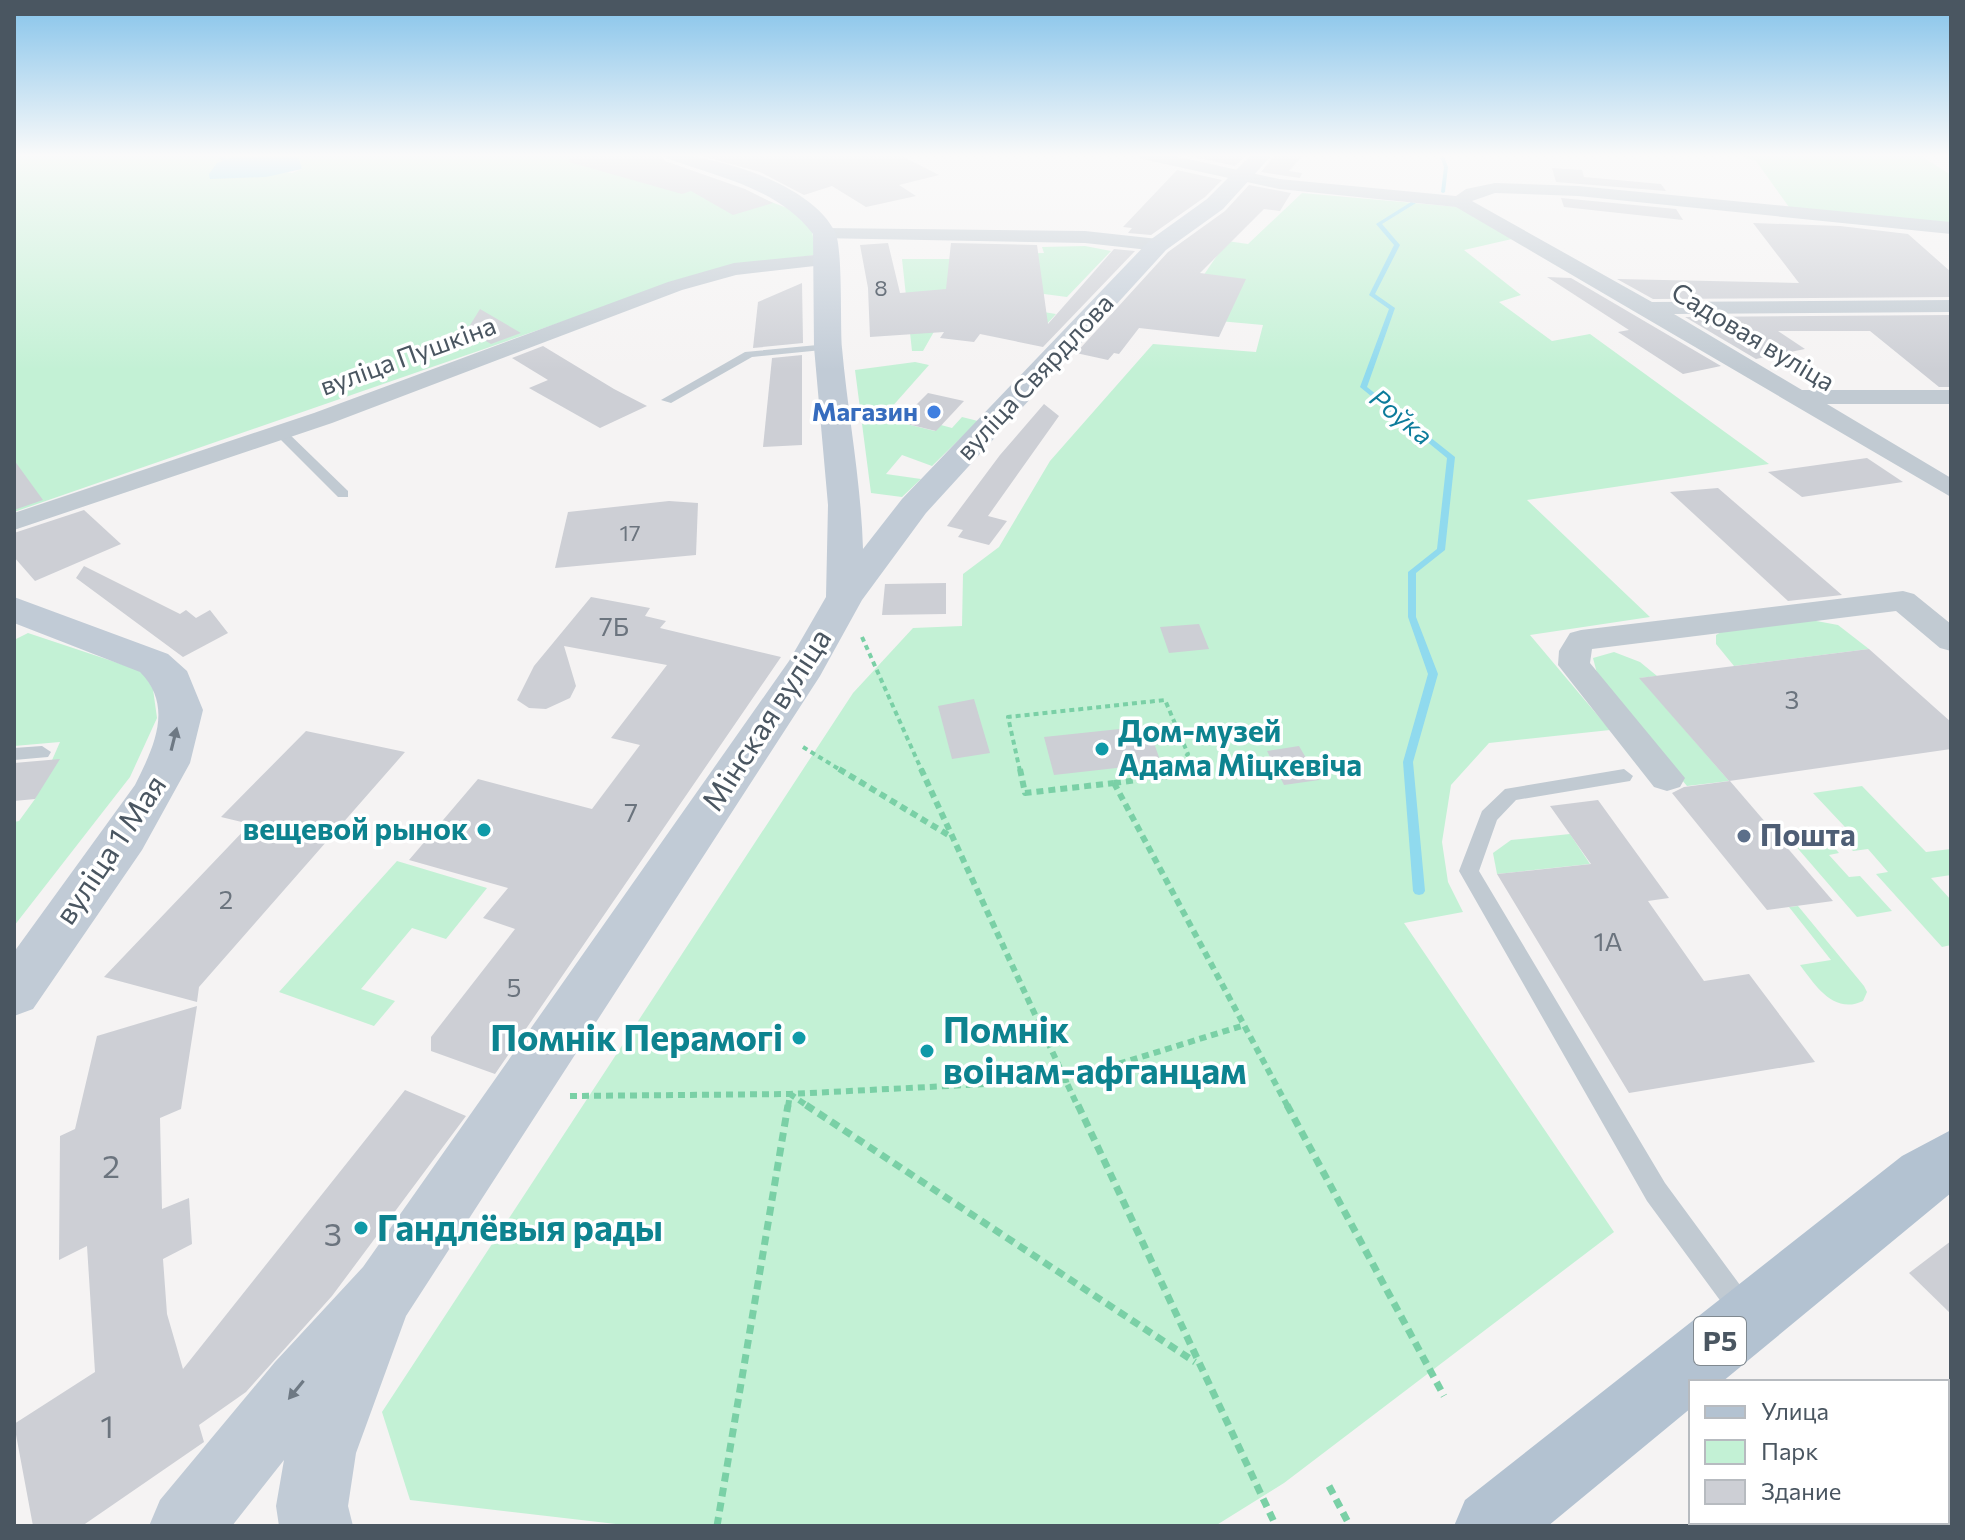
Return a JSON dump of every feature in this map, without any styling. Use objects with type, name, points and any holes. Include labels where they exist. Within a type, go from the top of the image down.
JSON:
[{"type":"main road","name":"Р5","points":[[1491,1526],[1923,1177],[1951,1159]]},
{"type":"street","points":[[818,226],[825,247]]},
{"type":"street","name":"вуліца Свярдлова","points":[[852,615],[914,506],[1158,245],[1188,226]]},
{"type":"street","name":"Садовая вуліца","points":[[1502,226],[1800,397],[1951,489]]},
{"type":"street","points":[[1929,226],[1951,228]]},
{"type":"street","name":"вуліца Пушкіна","points":[[14,522],[280,432],[675,286],[734,269],[825,247],[1085,237],[1158,245]]},
{"type":"street","name":"Мінская вуліца","points":[[186,1526],[299,1386],[386,1290],[806,667],[852,615],[845,505],[828,347],[825,247]]},
{"type":"street","points":[[1648,308],[1951,306]]},
{"type":"street","points":[[1800,397],[1951,397]]},
{"type":"street","points":[[845,505],[875,515],[914,506]]},
{"type":"street","points":[[1667,778],[1574,665],[1575,651],[1581,640],[1903,601],[1951,641]]},
{"type":"street","name":"вуліца 1 Мая","points":[[14,609],[154,663],[173,681],[182,710],[168,763],[153,793],[126,837],[14,993]]},
{"type":"street","name":"Мінская вуліца","points":[[316,1526],[310,1513],[317,1462],[386,1290]]},
{"type":"lane","points":[[667,400],[749,354],[828,347]]},
{"type":"lane","points":[[280,432],[343,494]]},
{"type":"lane","points":[[14,754],[42,752]]},
{"type":"lane","points":[[1624,776],[1511,794],[1489,816],[1469,871],[1656,1192],[1748,1318]]},
{"type":"path","points":[[852,615],[951,836],[1275,1524]]},
{"type":"path","points":[[1165,700],[1188,754],[1169,776],[1114,783],[1025,793],[1008,717],[1165,700]]},
{"type":"path","points":[[803,747],[951,836]]},
{"type":"path","points":[[1114,783],[1444,1396]]},
{"type":"path","points":[[570,1096],[790,1094],[1066,1080],[1245,1025]]},
{"type":"path","points":[[790,1094],[1198,1364]]},
{"type":"path","points":[[717,1526],[790,1094]]},
{"type":"path","points":[[1329,1486],[1350,1526]]},
{"type":"green space","points":[[14,226],[811,226],[816,255],[735,265],[674,283],[14,512]]},
{"type":"green space","points":[[1267,226],[1490,226],[1512,239],[1464,250],[1521,295],[1499,302],[1552,341],[1590,334],[1769,464],[1527,500],[1650,617],[1530,635],[1610,730],[1489,743],[1451,785],[1442,842],[1448,882],[1463,912],[1404,923],[1614,1232],[1284,1483],[1215,1526],[633,1526],[410,1500],[382,1412],[853,693],[913,628],[962,626],[963,574],[999,547],[1050,461],[1153,344],[1256,352],[1263,325],[1175,317],[1227,241],[1248,244]]},
{"type":"green space","points":[[1085,246],[1111,251],[1067,297],[1044,294],[1031,310],[1056,314],[1045,326],[944,314],[923,351],[912,351],[902,259],[978,259],[979,255],[1044,253],[1042,247]]},
{"type":"green space","points":[[915,362],[929,365],[882,418],[935,431],[941,425],[952,428],[962,417],[978,421],[932,466],[902,455],[886,474],[921,479],[902,497],[871,493],[855,370]]},
{"type":"green space","points":[[1811,620],[1838,625],[1869,649],[1734,666],[1716,644],[1716,635],[1723,631]]},
{"type":"green space","points":[[28,633],[142,671],[153,689],[157,718],[130,777],[14,926],[14,822],[19,821],[35,799],[60,742],[14,746],[14,640]]},
{"type":"green space","points":[[1614,652],[1640,662],[1657,676],[1640,678],[1729,781],[1687,786],[1599,681],[1593,658]]},
{"type":"green space","points":[[1862,786],[1926,852],[1951,849],[1951,875],[1931,878],[1951,900],[1951,945],[1942,947],[1876,874],[1888,872],[1868,849],[1853,851],[1834,829],[1845,827],[1813,793]]},
{"type":"green space","points":[[1820,831],[1839,853],[1829,855],[1849,877],[1860,876],[1892,911],[1857,917],[1787,836]]},
{"type":"green space","points":[[1570,834],[1590,864],[1497,874],[1493,853],[1511,840]]},
{"type":"green space","points":[[397,861],[487,888],[446,939],[412,928],[361,989],[395,1001],[374,1026],[279,992]]},
{"type":"green space","points":[[1798,906],[1864,986],[1867,992],[1863,1001],[1843,1004],[1834,1001],[1819,989],[1800,965],[1831,960],[1789,907]]},
{"type":"building","points":[[1164,226],[1151,235],[1128,233],[1132,228],[1123,227]]},
{"type":"building","points":[[1204,226],[1247,226],[1200,273],[1246,279],[1219,337],[1139,328],[1119,354],[1114,353],[1108,360],[1076,353],[1168,252]]},
{"type":"building","points":[[1755,226],[1840,226],[1908,234],[1951,272],[1951,297],[1653,299],[1617,279],[1799,283]]},
{"type":"building","points":[[888,243],[900,293],[946,289],[951,243],[1037,245],[1048,324],[1114,249],[1135,251],[1043,347],[980,334],[974,342],[940,338],[944,332],[870,337],[868,288],[860,245]]},
{"type":"building","points":[[1547,277],[1571,278],[1721,366],[1683,374],[1618,332],[1629,330]]},
{"type":"building","points":[[802,283],[803,343],[753,348],[758,302]]},
{"type":"building","points":[[480,309],[521,333],[491,344],[467,330]]},
{"type":"building","points":[[1951,315],[1951,387],[1939,387],[1870,331],[1778,331],[1805,349],[1756,359],[1685,317]]},
{"type":"building","points":[[543,346],[647,406],[600,428],[529,388],[548,380],[512,358]]},
{"type":"building","points":[[802,355],[802,445],[763,447],[772,358]]},
{"type":"building","name":"Магазин","points":[[928,393],[964,401],[936,431],[899,422]]},
{"type":"building","points":[[1044,404],[1059,416],[988,516],[1007,521],[989,545],[958,537],[963,530],[947,526],[1000,455]]},
{"type":"building","points":[[1867,458],[1903,482],[1802,497],[1768,472]]},
{"type":"building","points":[[14,460],[43,500],[14,510]]},
{"type":"building","points":[[1718,488],[1842,595],[1788,601],[1670,492]]},
{"type":"building","points":[[669,501],[698,503],[696,555],[555,568],[568,512]]},
{"type":"building","points":[[84,510],[121,544],[35,581],[14,557],[14,533]]},
{"type":"building","points":[[84,566],[180,614],[186,610],[196,618],[210,610],[228,633],[183,657],[76,578]]},
{"type":"building","points":[[946,583],[946,614],[882,615],[885,584]]},
{"type":"building","points":[[591,597],[650,608],[645,616],[666,621],[660,628],[781,657],[495,1074],[431,1051],[431,1037],[515,929],[483,918],[508,888],[409,860],[478,779],[592,809],[640,745],[611,738],[667,665],[564,646],[576,686],[570,698],[546,709],[529,708],[517,700],[534,666]]},
{"type":"building","points":[[1199,624],[1209,649],[1169,653],[1160,627]]},
{"type":"building","points":[[1869,649],[1951,722],[1951,749],[1729,781],[1639,678]]},
{"type":"building","points":[[974,699],[990,753],[952,759],[938,706]]},
{"type":"building","name":"Дом-музей Адама Міцкевіча","points":[[1148,726],[1161,763],[1054,775],[1044,737]]},
{"type":"building","points":[[306,731],[405,752],[199,987],[197,1002],[104,977],[250,824],[221,817]]},
{"type":"building","points":[[1299,746],[1319,780],[1284,785],[1267,751]]},
{"type":"building","points":[[60,759],[35,799],[14,801],[14,763]]},
{"type":"building","points":[[1730,781],[1833,901],[1767,910],[1672,793],[1684,787]]},
{"type":"building","points":[[1598,800],[1669,898],[1648,901],[1704,981],[1749,974],[1815,1062],[1629,1093],[1497,874],[1591,864],[1550,806]]},
{"type":"building","points":[[197,1006],[181,1109],[160,1118],[162,1209],[189,1198],[192,1244],[163,1259],[167,1314],[183,1369],[405,1090],[466,1116],[332,1296],[246,1392],[199,1425],[204,1442],[82,1526],[33,1526],[14,1424],[95,1372],[87,1246],[59,1260],[60,1136],[75,1129],[97,1036]]},
{"type":"building","points":[[1951,1241],[1951,1314],[1909,1273]]},
{"type":"waterway","name":"Роўка","points":[[1381,226],[1397,245],[1372,295],[1392,308],[1363,387],[1451,457],[1441,550],[1412,572],[1412,617],[1433,674],[1408,762],[1419,891]]},
{"type":"place","name":"Магазин","points":[[934,412]]},
{"type":"place","name":"Дом-музей Адама Міцкевіча","points":[[1102,749]]},
{"type":"place","name":"вещевой рынок","points":[[484,830]]},
{"type":"place","name":"Пошта","points":[[1744,836]]},
{"type":"place","name":"Помнік Перамогі","points":[[799,1038]]},
{"type":"place","name":"Помнік воінам-афганцам","points":[[927,1051]]},
{"type":"place","name":"Гандлёвыя рады","points":[[361,1228]]}]
